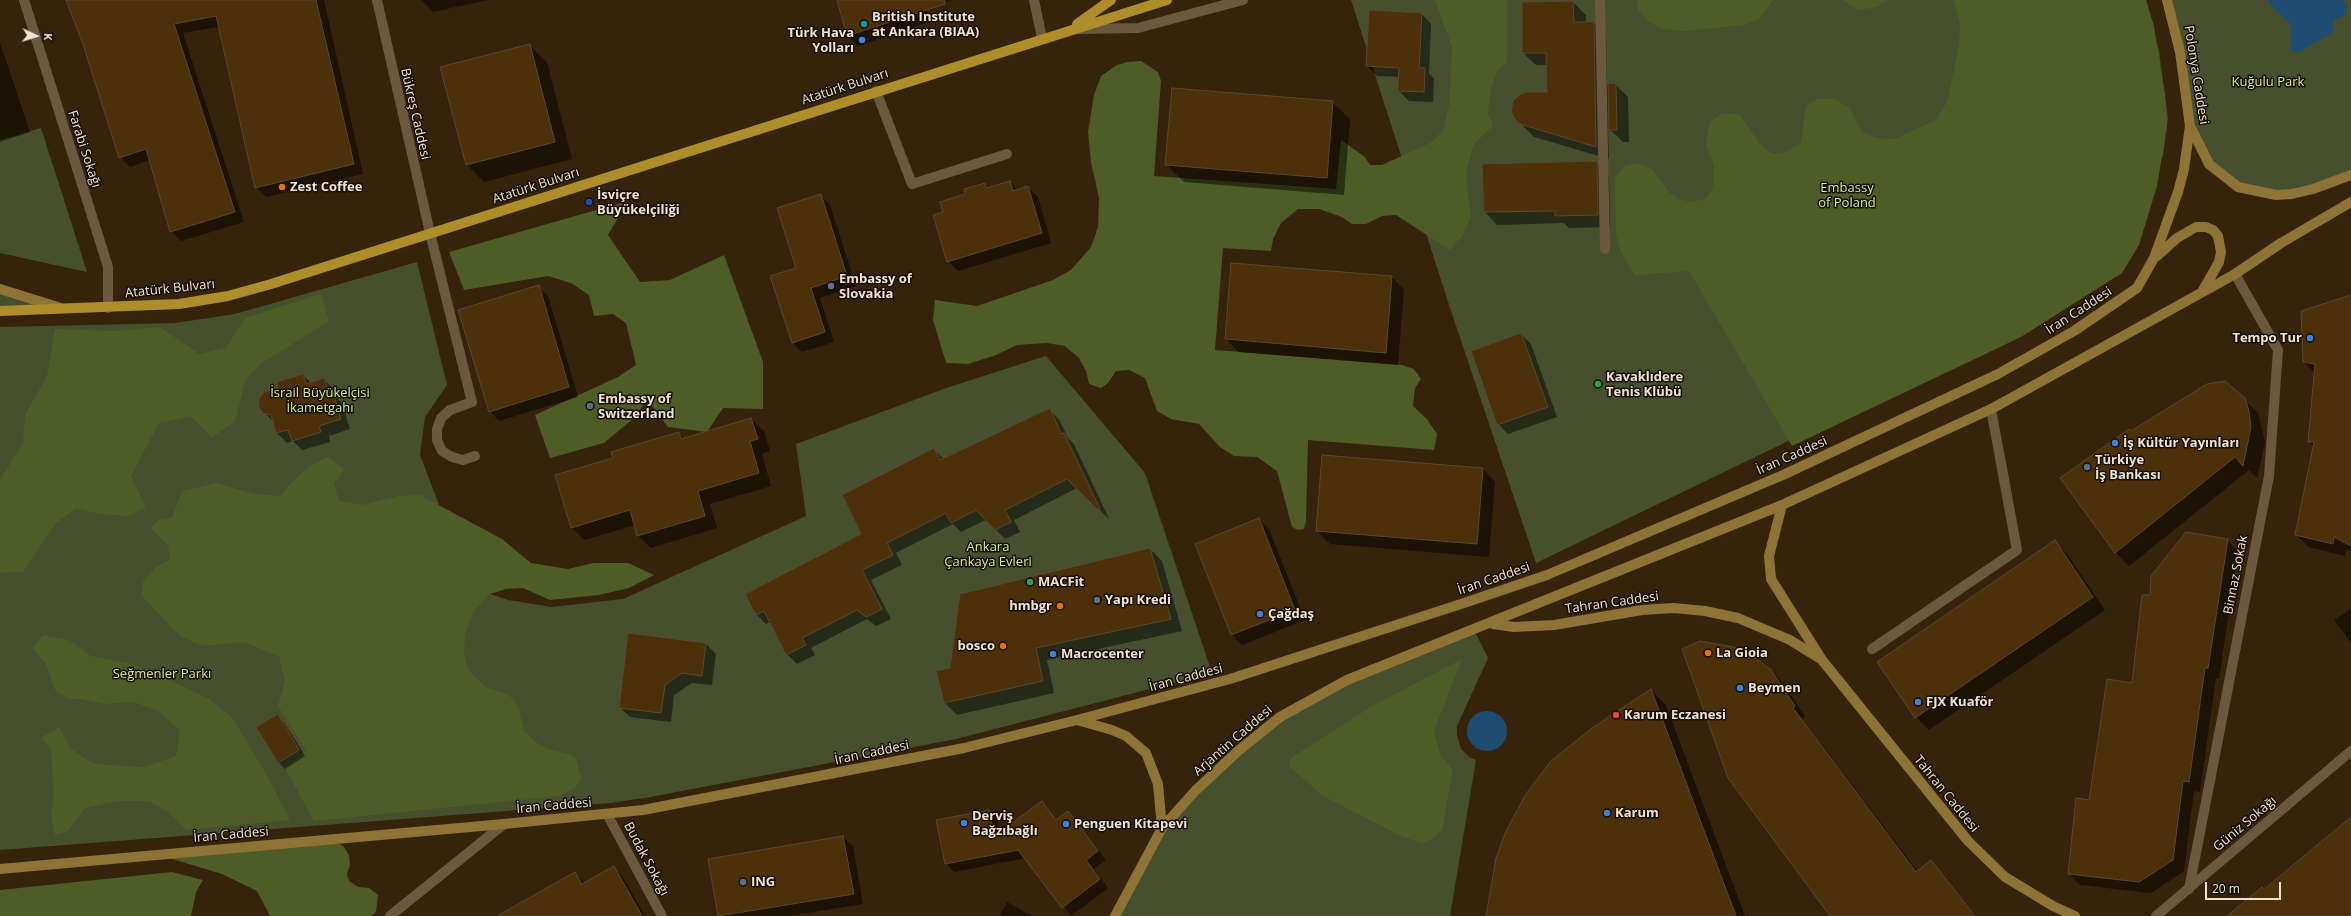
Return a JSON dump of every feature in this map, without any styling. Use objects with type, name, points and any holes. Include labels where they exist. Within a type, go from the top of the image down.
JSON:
[{"type":"main road","name":"Atatürk Bulvarı","points":[[1069,30],[1112,0]]},
{"type":"main road","name":"Atatürk Bulvarı","points":[[0,311],[68,310],[179,304],[228,296],[1042,38],[1167,0]]},
{"type":"main road","name":"Polonya Caddesi","points":[[2168,0],[2180,52],[2190,126],[2209,164],[2238,187],[2276,195],[2292,194],[2313,189],[2351,175]]},
{"type":"main road","name":"İran Caddesi","points":[[0,868],[504,824],[643,810],[842,773],[964,748],[1077,720],[1230,679],[1547,574],[1783,475],[1998,374],[2074,331],[2137,288],[2154,258],[2178,192],[2184,169],[2190,126]]},
{"type":"main road","points":[[1491,624],[1782,505],[1992,409],[2234,274],[2281,243],[2351,202]]},
{"type":"main road","points":[[2154,258],[2177,238],[2196,227],[2206,227],[2213,230],[2218,236],[2221,252],[2219,262],[2202,292]]},
{"type":"main road","points":[[0,289],[68,310]]},
{"type":"main road","name":"Tahran Caddesi","points":[[1782,505],[1769,556],[1771,579],[1822,660],[1968,841],[2005,877],[2053,906],[2075,916]]},
{"type":"main road","name":"Tahran Caddesi","points":[[1491,624],[1514,627],[1554,625],[1642,610],[1674,608],[1706,611],[1738,618],[1790,640],[1822,660]]},
{"type":"main road","name":"Arjantin Caddesi","points":[[1114,916],[1162,828],[1195,791],[1233,756],[1280,717],[1347,680],[1491,624]]},
{"type":"main road","points":[[1077,720],[1112,730],[1126,736],[1146,753],[1158,784],[1162,828]]},
{"type":"street","name":"Farabi Sokağı","points":[[24,0],[108,267],[108,308]]},
{"type":"street","name":"Bükreş Caddesi","points":[[377,0],[430,233],[472,402],[450,410],[441,418],[437,429],[437,440],[442,451],[452,457],[463,460],[474,456]]},
{"type":"street","points":[[1034,0],[1042,38]]},
{"type":"street","points":[[1069,30],[1138,28],[1243,0]]},
{"type":"street","points":[[1600,0],[1605,249]]},
{"type":"street","points":[[876,91],[912,184],[1007,154]]},
{"type":"street","name":"Binnaz Sokak","points":[[2189,889],[2270,468],[2278,350],[2234,274]]},
{"type":"street","points":[[1872,650],[2017,550],[1992,409]]},
{"type":"street","name":"Güniz Sokağı","points":[[2156,916],[2351,751]]},
{"type":"street","name":"Budak Sokağı","points":[[607,814],[662,916]]},
{"type":"street","points":[[390,916],[504,824]]},
{"type":"green space","name":"Embassy of Poland","points":[[1351,0],[2146,0],[2159,51],[2168,118],[2163,156],[1995,341],[1536,563],[1451,311]]},
{"type":"green space","points":[[1435,0],[1507,0],[1507,62],[1498,69],[1490,91],[1488,114],[1493,126],[1474,144],[1467,168],[1466,180],[1471,217],[1462,236],[1450,250],[1396,215],[1382,216],[1366,224],[1352,224],[1342,217],[1319,209],[1298,209],[1281,223],[1273,239],[1271,251],[1223,248],[1215,350],[1402,365],[1414,369],[1421,379],[1415,388],[1413,406],[1427,419],[1437,434],[1434,450],[1308,440],[1306,521],[1304,529],[1298,530],[1292,527],[1277,471],[1257,457],[1234,456],[1220,447],[1199,424],[1171,419],[1157,411],[1145,378],[1129,370],[1116,371],[1108,383],[1101,388],[1089,384],[1086,371],[1079,358],[1065,346],[1047,343],[1017,345],[996,355],[968,364],[946,363],[933,320],[935,300],[977,306],[1053,280],[1071,270],[1091,247],[1098,227],[1099,198],[1091,162],[1088,132],[1094,95],[1101,76],[1117,65],[1127,62],[1141,61],[1158,72],[1161,81],[1154,176],[1336,189],[1341,140],[1365,157],[1370,165],[1382,165],[1432,142],[1444,129],[1449,105],[1452,47]]},
{"type":"green space","points":[[1638,0],[1773,0],[1759,19],[1744,25],[1684,31],[1663,29],[1648,21],[1637,8]]},
{"type":"green space","points":[[1842,0],[1888,0],[1877,7],[1859,10]]},
{"type":"green space","points":[[1954,0],[2146,0],[2154,26],[2165,96],[2167,126],[2157,186],[2139,245],[2122,273],[2021,337],[1792,446],[1689,271],[1635,275],[1621,252],[1616,235],[1615,178],[1626,165],[1639,164],[1652,169],[1670,193],[1679,199],[1691,202],[1705,199],[1713,188],[1714,166],[1706,144],[1710,122],[1722,114],[1739,114],[1760,144],[1772,154],[1786,152],[1801,142],[1806,106],[1817,99],[1833,99],[1849,107],[1862,132],[1876,138],[1894,139],[1936,120],[1947,102],[1959,47],[1960,24]]},
{"type":"green space","name":"Kuğulu Park","points":[[2167,0],[2351,0],[2351,175],[2292,194],[2238,187],[2201,151]]},
{"type":"green space","points":[[41,128],[87,272],[0,253],[0,140]]},
{"type":"green space","points":[[628,201],[608,235],[640,282],[670,280],[724,255],[763,362],[763,409],[723,408],[707,432],[668,427],[647,399],[634,418],[604,443],[550,458],[535,415],[618,377],[636,365],[626,323],[613,314],[594,316],[589,295],[571,283],[548,276],[464,290],[449,252]]},
{"type":"green space","points":[[417,262],[447,385],[425,417],[420,455],[438,502],[445,529],[470,587],[508,600],[552,607],[623,599],[806,516],[796,444],[949,387],[1046,356],[1145,473],[1212,673],[956,739],[645,798],[610,803],[0,850],[0,327],[175,323],[235,314]]},
{"type":"green space","points":[[0,289],[68,310],[0,311]]},
{"type":"green space","points":[[321,294],[329,321],[259,365],[245,381],[235,422],[212,437],[191,416],[159,423],[131,476],[146,508],[128,516],[100,514],[76,508],[56,523],[23,572],[0,573],[0,480],[23,443],[25,415],[47,376],[55,329],[115,331],[160,327],[199,354],[226,348],[245,318]]},
{"type":"green space","points":[[328,457],[344,469],[334,484],[339,501],[362,505],[398,496],[420,495],[502,539],[531,563],[568,569],[593,563],[628,563],[654,575],[629,588],[599,595],[550,600],[523,588],[506,589],[490,594],[474,611],[465,633],[464,653],[468,670],[485,687],[505,693],[512,698],[519,710],[524,731],[534,741],[550,750],[569,754],[576,759],[581,778],[575,788],[559,796],[314,821],[285,768],[306,750],[278,706],[285,682],[279,656],[244,642],[202,646],[180,636],[142,596],[143,581],[155,568],[170,559],[168,545],[151,528],[159,520],[172,518],[182,491],[217,483],[253,494],[280,496],[309,466]]},
{"type":"green space","points":[[1474,630],[1488,658],[1457,726],[1457,735],[1461,749],[1469,757],[1476,760],[1450,916],[1115,916],[1162,828],[1280,717],[1347,680]]},
{"type":"green space","points":[[43,635],[69,640],[91,656],[128,663],[153,672],[209,699],[232,717],[266,774],[290,820],[187,830],[168,812],[149,801],[118,801],[85,808],[68,831],[55,835],[51,815],[54,796],[51,749],[41,738],[59,727],[71,749],[94,764],[144,767],[176,756],[180,731],[160,712],[134,702],[103,704],[82,699],[69,699],[55,690],[46,664],[33,648]]},
{"type":"green space","points":[[1462,659],[1434,731],[1440,755],[1453,770],[1442,830],[1432,839],[1422,843],[1403,837],[1323,796],[1289,766],[1291,758],[1374,705]]},
{"type":"green space","points":[[332,839],[344,847],[349,855],[350,865],[347,874],[349,881],[358,887],[369,888],[378,895],[376,912],[371,916],[270,916],[257,891],[222,874],[156,854]]},
{"type":"green space","points":[[172,872],[203,880],[196,892],[191,916],[0,916],[0,890]]},
{"type":"water","points":[[2269,0],[2344,0],[2347,8],[2345,15],[2333,21],[2334,28],[2332,33],[2299,52],[2291,51],[2291,25],[2270,4]]},
{"type":"water","points":[[1491,711],[1498,714],[1504,720],[1507,731],[1506,739],[1498,748],[1491,751],[1483,751],[1476,748],[1468,739],[1467,727],[1470,720],[1479,712]]},
{"type":"building","points":[[66,0],[316,0],[354,164],[255,188],[216,16],[174,24],[235,212],[170,232],[146,149],[119,158],[83,44]]},
{"type":"building","name":"British Institute at Ankara (BIAA)","points":[[837,0],[945,0],[945,4],[847,36]]},
{"type":"building","points":[[1573,1],[1574,22],[1594,22],[1596,147],[1520,124],[1515,119],[1511,111],[1513,101],[1519,95],[1526,92],[1547,92],[1546,53],[1522,53],[1522,2]]},
{"type":"building","points":[[1369,10],[1422,13],[1419,68],[1425,68],[1424,92],[1398,91],[1399,68],[1366,66]]},
{"type":"building","points":[[530,44],[555,142],[466,165],[440,67]]},
{"type":"building","points":[[1616,83],[1617,130],[1609,130],[1608,84]]},
{"type":"building","points":[[1172,88],[1333,101],[1327,178],[1165,165]]},
{"type":"building","points":[[1597,161],[1598,215],[1555,216],[1555,211],[1484,212],[1482,164]]},
{"type":"building","points":[[1010,181],[1013,191],[1028,186],[1042,233],[947,262],[933,215],[943,212],[940,202],[965,194],[964,189],[985,183],[986,188]]},
{"type":"building","points":[[821,194],[847,276],[811,288],[825,332],[792,343],[770,276],[796,268],[777,208]]},
{"type":"building","points":[[1231,263],[1392,276],[1386,353],[1225,339]]},
{"type":"building","points":[[539,285],[569,387],[489,412],[458,310]]},
{"type":"building","points":[[2351,295],[2351,546],[2334,537],[2333,544],[2295,535],[2314,442],[2308,442],[2315,364],[2303,362],[2301,311]]},
{"type":"building","points":[[1521,333],[1548,407],[1497,425],[1471,351]]},
{"type":"building","points":[[303,374],[306,384],[324,378],[329,393],[333,392],[341,419],[319,426],[321,432],[292,441],[288,430],[276,433],[271,415],[263,413],[259,407],[259,399],[264,392],[278,388],[277,382]]},
{"type":"building","points":[[2225,381],[2245,398],[2249,411],[2251,427],[2243,466],[2235,457],[2115,553],[2060,478],[2129,429],[2131,431],[2207,384]]},
{"type":"building","points":[[1050,408],[1061,434],[1064,433],[1100,509],[1098,510],[1067,479],[1005,510],[1011,522],[995,530],[976,510],[951,523],[946,513],[887,543],[893,555],[862,570],[882,609],[866,617],[857,610],[802,638],[806,645],[786,655],[764,611],[756,615],[745,594],[861,534],[842,495],[934,448],[940,460]]},
{"type":"building","points":[[751,418],[758,439],[750,441],[759,473],[698,491],[705,516],[637,536],[630,510],[571,528],[555,475],[613,458],[611,452],[679,432],[681,439]]},
{"type":"building","points":[[1322,455],[1483,468],[1477,544],[1316,531]]},
{"type":"building","points":[[1259,518],[1295,610],[1231,635],[1195,544]]},
{"type":"building","points":[[2186,532],[2228,539],[2208,668],[2205,668],[2189,782],[2183,781],[2173,860],[2139,882],[2068,874],[2076,798],[2089,800],[2107,679],[2132,683],[2142,595],[2150,595],[2151,576]]},
{"type":"building","points":[[2055,540],[2093,597],[1915,718],[1877,662]]},
{"type":"building","points":[[1150,548],[1171,619],[1036,648],[1043,681],[944,703],[936,671],[950,668],[960,594]]},
{"type":"building","points":[[628,633],[706,643],[702,676],[682,673],[665,685],[661,713],[619,708]]},
{"type":"building","points":[[1700,641],[1734,647],[1753,656],[1771,670],[1795,706],[1793,708],[1916,872],[1931,860],[1975,916],[1830,916],[1728,778],[1682,649]]},
{"type":"building","name":"Karum","points":[[1651,689],[1736,916],[1486,916],[1496,858],[1506,831],[1526,794],[1550,762],[1592,728]]},
{"type":"building","points":[[278,714],[299,750],[278,763],[256,727]]},
{"type":"building","points":[[1042,801],[1056,820],[1068,811],[1098,851],[1086,860],[1100,879],[1062,908],[1018,850],[945,864],[936,820],[989,810],[994,836]]},
{"type":"building","points":[[2351,817],[2351,916],[2227,916],[2262,887],[2264,889]]},
{"type":"building","points":[[843,836],[854,894],[718,916],[708,859]]},
{"type":"building","points":[[614,866],[642,916],[497,916],[575,872],[582,884]]},
{"type":"place","name":"British Institute at Ankara (BIAA)","points":[[864,24]]},
{"type":"place","name":"Türk Hava Yolları","points":[[862,40]]},
{"type":"place","name":"Zest Coffee","points":[[282,187]]},
{"type":"place","name":"İsviçre Büyükelçiliği","points":[[589,202]]},
{"type":"place","name":"Embassy of Slovakia","points":[[831,286]]},
{"type":"place","name":"Tempo Tur","points":[[2310,338]]},
{"type":"place","name":"Kavaklıdere Tenis Klübü","points":[[1598,384]]},
{"type":"place","name":"Embassy of Switzerland","points":[[590,406]]},
{"type":"place","name":"İş Kültür Yayınları","points":[[2115,443]]},
{"type":"place","name":"Türkiye İş Bankası","points":[[2087,467]]},
{"type":"place","name":"MACFit","points":[[1030,582]]},
{"type":"place","name":"Yapı Kredi","points":[[1097,600]]},
{"type":"place","name":"hmbgr","points":[[1060,606]]},
{"type":"place","name":"Çağdaş","points":[[1260,614]]},
{"type":"place","name":"bosco","points":[[1003,646]]},
{"type":"place","name":"La Gioia","points":[[1708,653]]},
{"type":"place","name":"Macrocenter","points":[[1053,654]]},
{"type":"place","name":"Beymen","points":[[1740,688]]},
{"type":"place","name":"FJX Kuaför","points":[[1918,702]]},
{"type":"place","name":"Karum Eczanesi","points":[[1616,715]]},
{"type":"place","name":"Karum","points":[[1607,813]]},
{"type":"place","name":"Derviş Bağzıbağlı","points":[[964,823]]},
{"type":"place","name":"Penguen Kitapevi","points":[[1066,824]]},
{"type":"place","name":"ING","points":[[743,882]]},
{"type":"park label","name":"İsrail Büyükelçisi İkametgahı","points":[[320,400]]},
{"type":"park label","name":"Ankara Çankaya Evleri","points":[[988,554]]},
{"type":"park label","name":"Seğmenler Parkı","points":[[162,674]]}]
